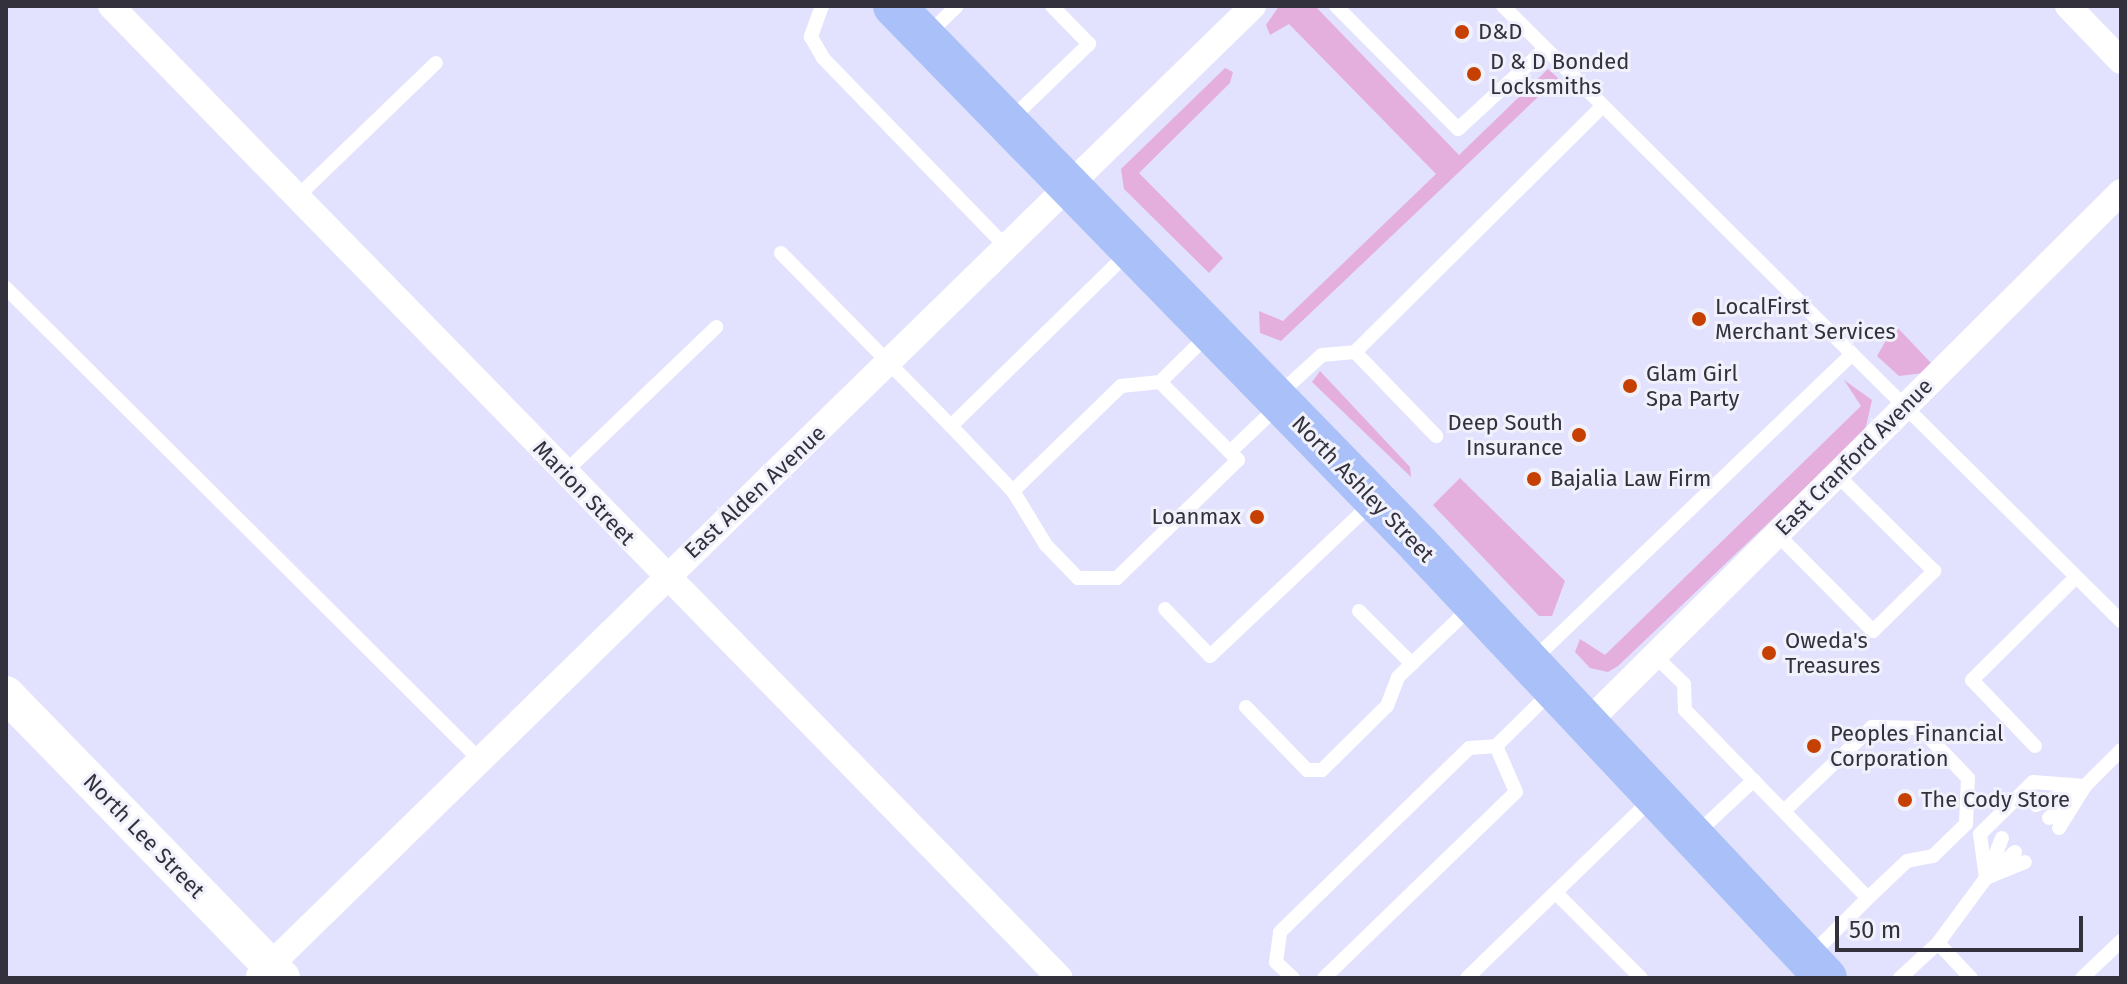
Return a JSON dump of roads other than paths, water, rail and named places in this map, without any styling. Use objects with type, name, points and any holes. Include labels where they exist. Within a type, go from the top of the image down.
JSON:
[{"type":"main road","name":"North Ashley Street","points":[[894,6],[1375,500],[1817,968]]},
{"type":"street","name":"Marion Street","points":[[111,6],[1060,978]]},
{"type":"street","name":"East Alden Avenue","points":[[270,974],[666,576],[1253,6]]},
{"type":"street","points":[[2068,6],[2121,61]]},
{"type":"street","name":"East Cranford Avenue","points":[[1587,723],[2121,192]]},
{"type":"street","name":"North Lee Street","points":[[6,694],[270,974]]},
{"type":"lane","points":[[822,6],[811,37],[823,58],[1006,247]]},
{"type":"lane","points":[[924,38],[957,6]]},
{"type":"lane","points":[[1006,123],[1089,44],[1052,6]]},
{"type":"lane","points":[[1503,6],[2121,621]]},
{"type":"lane","points":[[1345,9],[1458,129],[1545,49]]},
{"type":"lane","points":[[297,197],[436,63]]},
{"type":"lane","points":[[1230,452],[1322,355],[1355,352],[1603,106]]},
{"type":"lane","points":[[951,426],[1131,251]]},
{"type":"lane","points":[[781,253],[1013,491],[1046,545],[1078,578],[1117,578],[1238,460],[1160,382]]},
{"type":"lane","points":[[6,288],[480,760]]},
{"type":"lane","points":[[564,473],[716,327]]},
{"type":"lane","points":[[1013,491],[1121,386],[1160,382],[1211,333]]},
{"type":"lane","points":[[1355,352],[1436,436]]},
{"type":"lane","points":[[1496,746],[1542,676],[1852,354]]},
{"type":"lane","points":[[1778,535],[1873,631],[1934,571],[1837,475]]},
{"type":"lane","points":[[1165,609],[1210,656],[1375,500]]},
{"type":"lane","points":[[2035,746],[1972,680],[2076,577]]},
{"type":"lane","points":[[1246,707],[1307,770],[1322,770],[1387,706],[1412,664],[1474,604]]},
{"type":"lane","points":[[1359,611],[1412,664]]},
{"type":"lane","points":[[1655,656],[1684,684],[1685,710],[1868,898]]},
{"type":"lane","points":[[1784,811],[1872,727],[1920,728],[1968,778],[1966,824],[1933,856],[1907,861],[1868,898],[1817,968]]},
{"type":"lane","points":[[1293,978],[1276,962],[1280,932],[1469,748],[1496,746]]},
{"type":"lane","points":[[1324,978],[1516,792],[1496,746]]},
{"type":"lane","points":[[2054,823],[2121,750]]},
{"type":"lane","points":[[1693,837],[1754,780]]},
{"type":"lane","points":[[1986,878],[1980,834],[2033,782],[2085,786]]},
{"type":"lane","points":[[2036,805],[2085,786]]},
{"type":"lane","points":[[1467,978],[1656,796]]},
{"type":"lane","points":[[1900,978],[1938,943],[1986,878],[2002,838]]},
{"type":"lane","points":[[1986,878],[2020,857]]},
{"type":"lane","points":[[1556,893],[1641,978]]},
{"type":"lane","points":[[2082,978],[2121,941]]},
{"type":"lane","points":[[1938,943],[1971,978]]},
{"type":"place","name":"D&D","points":[[1462,32]]},
{"type":"place","name":"D & D Bonded Locksmiths","points":[[1474,74]]},
{"type":"place","name":"LocalFirst Merchant Services","points":[[1699,319]]},
{"type":"place","name":"Glam Girl Spa Party","points":[[1630,386]]},
{"type":"place","name":"Deep South Insurance","points":[[1579,435]]},
{"type":"place","name":"Bajalia Law Firm","points":[[1534,479]]},
{"type":"place","name":"Loanmax","points":[[1257,517]]},
{"type":"place","name":"Oweda's Treasures","points":[[1769,653]]},
{"type":"place","name":"Peoples Financial Corporation","points":[[1814,746]]},
{"type":"place","name":"The Cody Store","points":[[1905,800]]}]
